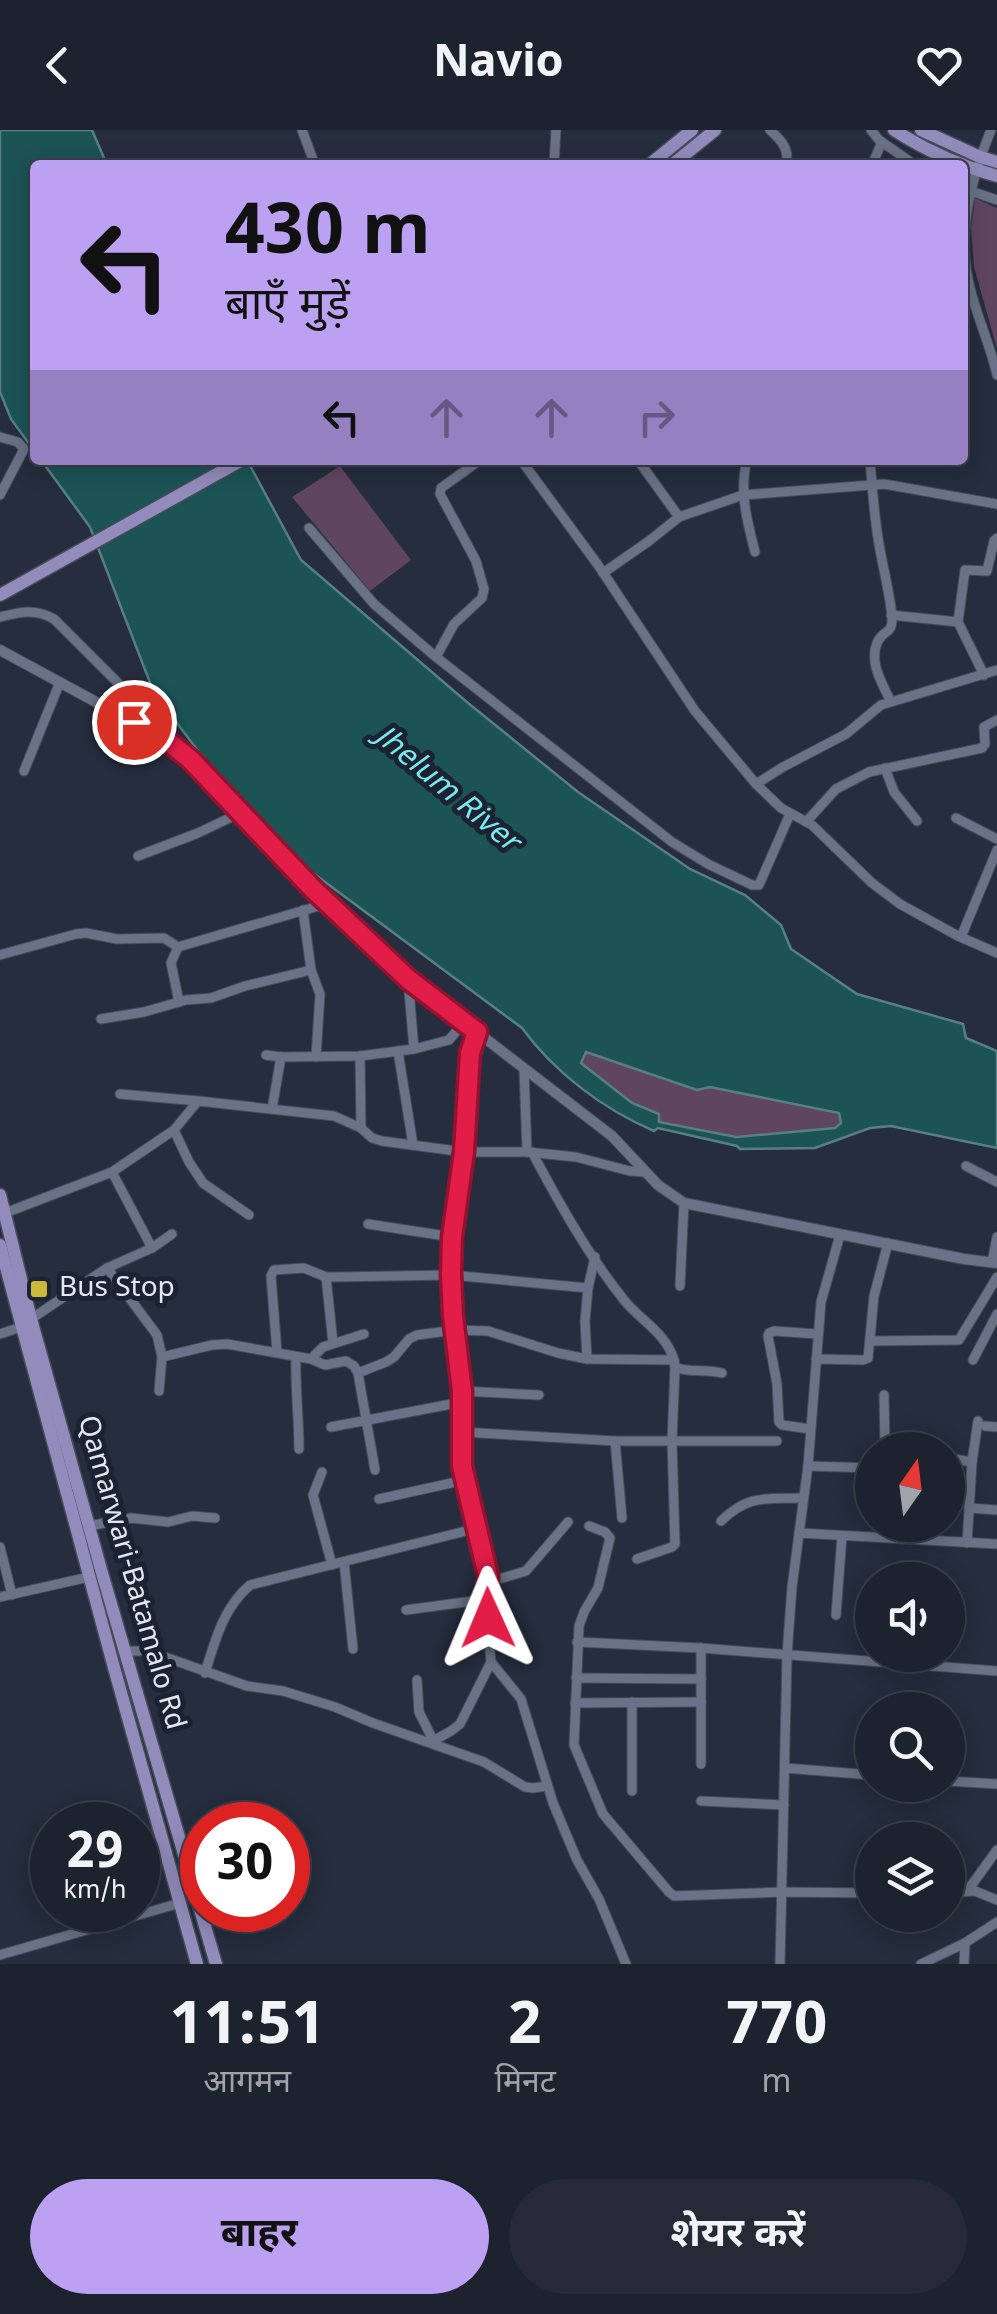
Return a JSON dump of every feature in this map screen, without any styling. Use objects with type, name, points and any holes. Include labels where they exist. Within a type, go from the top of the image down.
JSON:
[{"type":"main road","points":[[655,160],[692,130]]},
{"type":"main road","points":[[681,160],[715,130]]},
{"type":"main road","points":[[894,130],[910,140],[966,160]]},
{"type":"main road","points":[[921,130],[997,176]]},
{"type":"main road","points":[[968,161],[997,162]]},
{"type":"main road","points":[[0,595],[234,465]]},
{"type":"main road","name":"Qamarwari-Batamalo Rd","points":[[0,1196],[26,1322],[89,1577],[180,1903]]},
{"type":"main road","name":"Qamarwari-Batamalo Rd","points":[[0,1245],[89,1526],[180,1840]]},
{"type":"main road","name":"Qamarwari-Batamalo Rd","points":[[189,1932],[198,1964]]},
{"type":"main road","name":"Qamarwari-Batamalo Rd","points":[[207,1932],[216,1964]]},
{"type":"street","points":[[302,130],[313,160]]},
{"type":"street","points":[[554,160],[556,134],[568,130]]},
{"type":"street","points":[[770,130],[788,152],[787,160]]},
{"type":"street","points":[[870,130],[907,160]]},
{"type":"street","points":[[968,185],[991,130]]},
{"type":"street","points":[[874,160],[882,142]]},
{"type":"street","points":[[968,191],[997,200]]},
{"type":"street","points":[[968,278],[997,375]]},
{"type":"street","points":[[0,437],[24,448],[0,495]]},
{"type":"street","points":[[436,658],[454,624],[482,598],[484,589],[476,561],[440,494],[441,488],[473,465]]},
{"type":"street","points":[[524,465],[603,573],[695,711],[756,784],[832,843],[872,883],[926,920],[997,953]]},
{"type":"street","points":[[642,465],[679,516]]},
{"type":"street","points":[[746,465],[743,496],[755,552]]},
{"type":"street","points":[[870,465],[878,539],[892,615],[891,628],[879,638],[875,657],[890,700]]},
{"type":"street","points":[[603,573],[679,516],[743,496],[872,484],[997,504]]},
{"type":"street","points":[[309,528],[374,604],[436,658],[672,842],[708,864],[759,885],[790,814]]},
{"type":"street","points":[[984,675],[958,622],[965,570],[987,570],[997,538]]},
{"type":"street","points":[[0,617],[30,610],[54,619],[155,720],[166,740]]},
{"type":"street","points":[[892,615],[958,622]]},
{"type":"street","points":[[0,650],[166,740],[190,759],[408,979],[612,1136],[658,1185],[684,1203],[964,1259],[994,1262],[997,1238]]},
{"type":"street","points":[[756,784],[846,734],[872,710],[890,700],[997,670]]},
{"type":"street","points":[[24,771],[60,682]]},
{"type":"street","points":[[806,822],[836,789],[850,780],[885,768],[982,748],[984,726],[997,720]]},
{"type":"street","points":[[885,768],[894,792],[917,821]]},
{"type":"street","points":[[138,856],[240,813]]},
{"type":"street","points":[[956,818],[997,839]]},
{"type":"street","points":[[961,938],[997,850]]},
{"type":"street","points":[[179,1002],[170,963],[178,948],[329,903]]},
{"type":"street","points":[[303,910],[312,970],[320,994],[316,1056]]},
{"type":"street","points":[[0,955],[76,934],[117,939],[164,938],[178,948]]},
{"type":"street","points":[[100,1019],[211,998],[312,970]]},
{"type":"street","points":[[408,979],[414,1049]]},
{"type":"street","points":[[266,1055],[360,1056],[414,1049],[450,1040],[464,1022]]},
{"type":"street","points":[[432,1741],[460,1724],[492,1662],[489,1582],[465,1480],[451,1274],[470,1053],[477,1032]]},
{"type":"street","points":[[398,1051],[413,1145]]},
{"type":"street","points":[[360,1056],[361,1128]]},
{"type":"street","points":[[272,1108],[281,1057]]},
{"type":"street","points":[[524,1070],[529,1152],[624,1299],[663,1337],[674,1363],[675,1544],[637,1559]]},
{"type":"street","points":[[120,1094],[334,1116],[376,1139],[464,1152],[576,1156],[645,1172]]},
{"type":"street","points":[[5,1213],[112,1172],[174,1130],[198,1101]]},
{"type":"street","points":[[174,1130],[204,1182],[250,1215]]},
{"type":"street","points":[[966,1166],[997,1182]]},
{"type":"street","points":[[112,1172],[152,1248]]},
{"type":"street","points":[[680,1286],[684,1203]]},
{"type":"street","points":[[368,1224],[452,1237]]},
{"type":"street","points":[[0,1334],[26,1322],[107,1268],[152,1248],[172,1234]]},
{"type":"street","points":[[780,1964],[786,1655],[808,1466],[817,1334],[826,1279],[840,1234]]},
{"type":"street","points":[[816,1359],[868,1356],[874,1296],[888,1243]]},
{"type":"street","points":[[587,1358],[585,1321],[594,1256]]},
{"type":"street","points":[[277,1352],[272,1273],[279,1268],[296,1267],[326,1277],[451,1274],[588,1288]]},
{"type":"street","points":[[107,1268],[157,1335],[162,1357],[158,1391]]},
{"type":"street","points":[[326,1277],[333,1343]]},
{"type":"street","points":[[870,1341],[958,1340],[997,1278]]},
{"type":"street","points":[[973,1360],[992,1332],[997,1314]]},
{"type":"street","points":[[358,1373],[386,1362],[417,1335],[456,1330],[488,1331],[587,1358],[674,1363],[682,1370],[722,1373]]},
{"type":"street","points":[[810,1430],[779,1422],[768,1332],[817,1334]]},
{"type":"street","points":[[311,1359],[318,1349],[364,1334]]},
{"type":"street","points":[[162,1357],[227,1344],[311,1359],[324,1366],[346,1361],[358,1373],[375,1470]]},
{"type":"street","points":[[296,1357],[299,1449]]},
{"type":"street","points":[[884,1395],[885,1432]]},
{"type":"street","points":[[331,1428],[462,1396],[539,1396]]},
{"type":"street","points":[[967,1543],[972,1462],[981,1423],[997,1426]]},
{"type":"street","points":[[461,1432],[616,1440],[777,1441]]},
{"type":"street","points":[[616,1440],[622,1518]]},
{"type":"street","points":[[965,1461],[972,1462]]},
{"type":"street","points":[[808,1466],[855,1467]]},
{"type":"street","points":[[322,1472],[314,1494],[332,1565]]},
{"type":"street","points":[[379,1499],[465,1480]]},
{"type":"street","points":[[720,1521],[755,1500],[803,1498]]},
{"type":"street","points":[[970,1508],[997,1510]]},
{"type":"street","points":[[89,1526],[131,1518],[168,1522],[192,1516],[215,1518]]},
{"type":"street","points":[[489,1582],[526,1571],[568,1522]]},
{"type":"street","points":[[588,1526],[606,1532],[609,1542],[598,1588],[581,1619],[577,1642],[574,1745],[602,1814],[669,1892],[679,1897],[855,1893]]},
{"type":"street","points":[[206,1673],[219,1628],[237,1596],[250,1586],[478,1528]]},
{"type":"street","points":[[799,1533],[997,1544]]},
{"type":"street","points":[[836,1615],[842,1536]]},
{"type":"street","points":[[0,1547],[12,1594]]},
{"type":"street","points":[[344,1562],[353,1649]]},
{"type":"street","points":[[0,1598],[89,1577]]},
{"type":"street","points":[[406,1610],[488,1599]]},
{"type":"street","points":[[577,1642],[997,1670]]},
{"type":"street","points":[[701,1648],[701,1764]]},
{"type":"street","points":[[126,1651],[156,1654],[247,1686],[284,1691],[335,1707],[484,1762],[525,1787],[547,1786]]},
{"type":"street","points":[[492,1662],[521,1699],[547,1786],[626,1964]]},
{"type":"street","points":[[576,1678],[701,1679]]},
{"type":"street","points":[[417,1680],[420,1712],[432,1741]]},
{"type":"street","points":[[632,1702],[632,1791]]},
{"type":"street","points":[[575,1703],[701,1702]]},
{"type":"street","points":[[785,1768],[855,1774]]},
{"type":"street","points":[[965,1781],[997,1784]]},
{"type":"street","points":[[700,1800],[784,1804]]},
{"type":"street","points":[[968,1890],[997,1850]]},
{"type":"street","points":[[965,1890],[997,1900]]},
{"type":"street","points":[[0,1955],[180,1903]]},
{"type":"street","points":[[921,1964],[997,1922]]},
{"type":"street","points":[[964,1964],[965,1943]]},
{"type":"shaded area","points":[[975,198],[997,208],[997,349],[974,267],[971,228]]},
{"type":"shaded area","points":[[340,466],[411,560],[370,591],[292,497]]},
{"type":"shaded area","points":[[587,1052],[697,1090],[710,1087],[840,1113],[841,1124],[835,1128],[736,1137],[658,1122],[658,1114],[632,1103],[581,1062]]},
{"type":"water","points":[[0,130],[92,130],[105,160],[30,160],[30,445],[11,419],[0,392]]},
{"type":"water","name":"Jhelum River","points":[[45,465],[250,465],[301,560],[578,792],[690,869],[745,895],[781,925],[791,949],[857,994],[963,1024],[966,1038],[997,1051],[997,1148],[891,1126],[870,1128],[815,1148],[740,1149],[658,1128],[654,1131],[616,1112],[565,1075],[522,1028],[263,836],[154,693],[90,527]],"holes":[[[586,1052],[697,1090],[710,1087],[839,1113],[841,1123],[835,1128],[736,1137],[659,1122],[659,1114],[632,1103],[581,1063]]]},
{"type":"place","name":"Bus Stop","points":[[39,1289]]},
{"type":"route","points":[[134,722],[190,759],[312,888],[408,979],[477,1032],[470,1053],[451,1274],[462,1391],[462,1466],[488,1576],[488,1618]]}]
